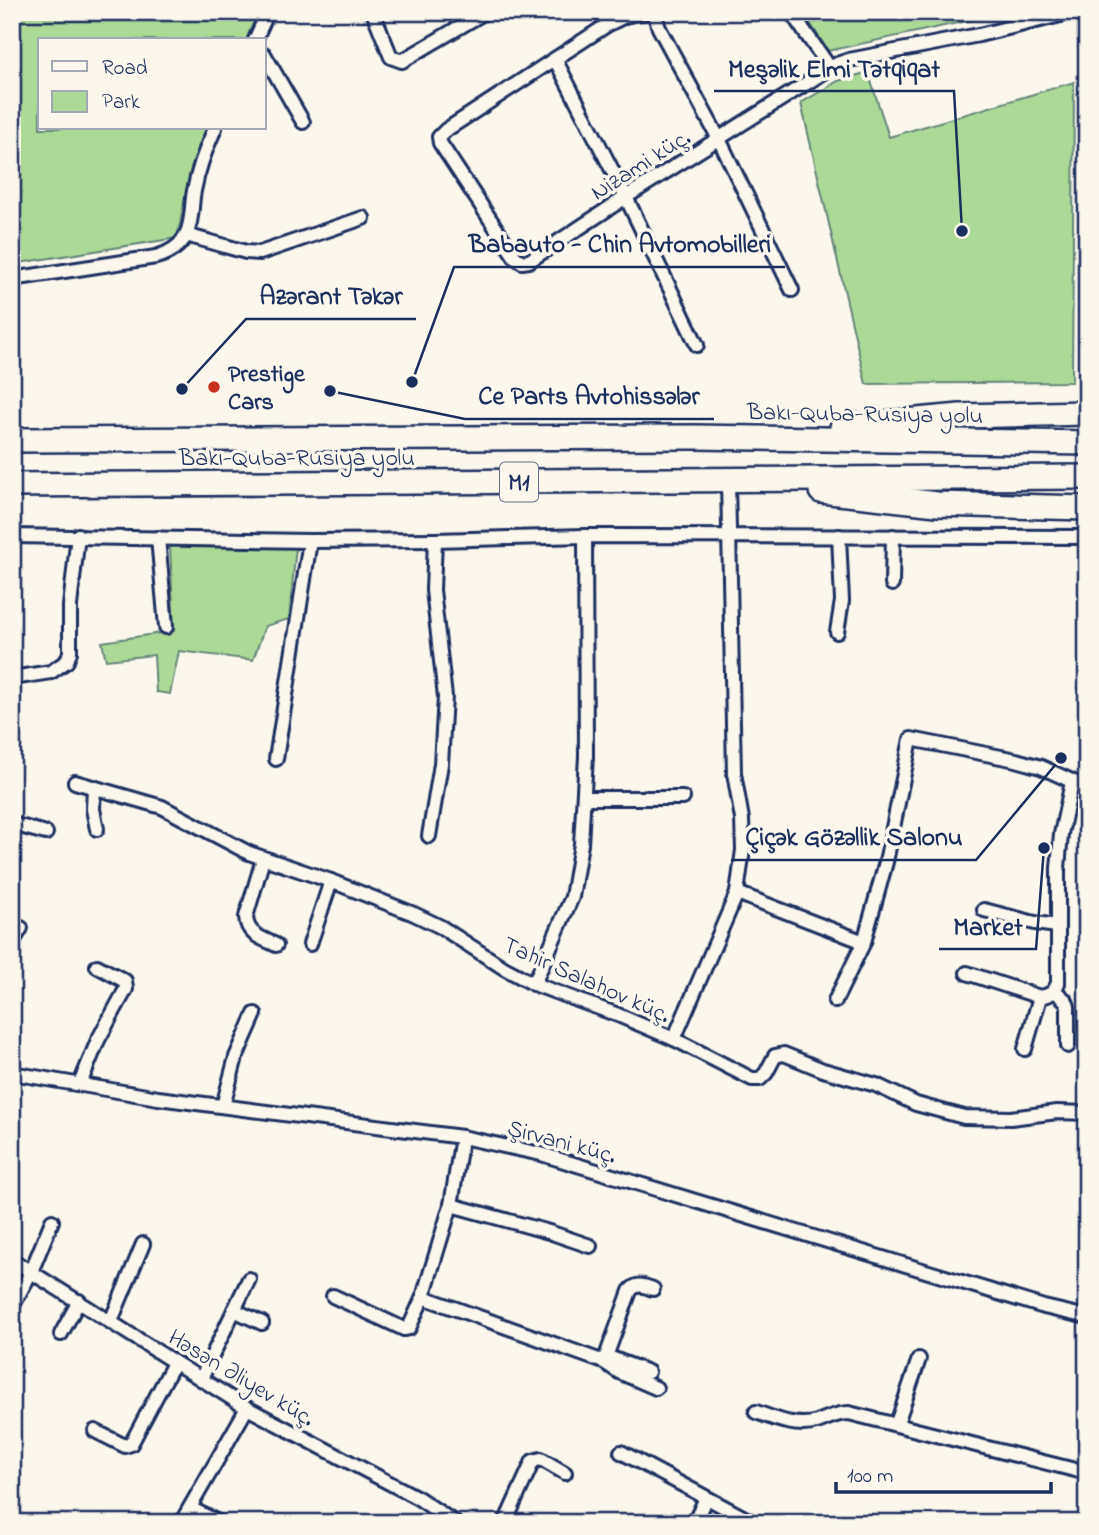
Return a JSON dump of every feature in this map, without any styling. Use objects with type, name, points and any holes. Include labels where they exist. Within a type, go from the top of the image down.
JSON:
[{"type":"highway","points":[[729,437],[960,416],[1087,413]]},
{"type":"highway","name":"Bakı-Quba-Rusiya yolu","points":[[12,440],[729,437],[1087,443]]},
{"type":"highway","name":"Bakı-Quba-Rusiya yolu","points":[[12,485],[1087,477]]},
{"type":"highway","points":[[728,481],[912,502],[1087,508]]},
{"type":"street","points":[[257,38],[268,12]]},
{"type":"street","points":[[373,12],[391,57],[402,61],[485,12]]},
{"type":"street","name":"Nizami küç.","points":[[645,12],[625,16],[607,24],[439,137],[440,144],[515,257],[522,262],[529,261],[830,68],[849,60],[979,35],[1073,12]]},
{"type":"street","points":[[654,12],[659,28],[719,139],[792,290]]},
{"type":"street","points":[[791,12],[830,68]]},
{"type":"street","points":[[266,57],[303,122]]},
{"type":"street","points":[[555,59],[697,345]]},
{"type":"street","points":[[12,279],[163,256],[180,244],[186,235],[200,167],[214,130]]},
{"type":"street","points":[[186,235],[246,252],[260,253],[363,218]]},
{"type":"street","points":[[674,1040],[737,892],[743,850],[742,819],[734,773],[728,481]]},
{"type":"street","points":[[12,678],[51,672],[67,662],[70,652],[70,606],[78,535]]},
{"type":"street","points":[[12,536],[78,535],[310,541],[584,537],[1087,537]]},
{"type":"street","points":[[837,632],[842,601],[839,536]]},
{"type":"street","points":[[892,584],[893,536]]},
{"type":"street","points":[[534,984],[572,897],[581,844],[586,756],[584,537]]},
{"type":"street","points":[[158,538],[166,627]]},
{"type":"street","points":[[429,836],[441,764],[445,697],[433,590],[435,540]]},
{"type":"street","points":[[276,759],[310,541]]},
{"type":"street","points":[[835,1001],[864,943],[886,862],[911,739],[1016,760],[1041,767],[1087,788]]},
{"type":"street","name":"Tahir Salahov küç.","points":[[75,782],[162,807],[263,859],[331,881],[432,923],[534,984],[589,1003],[674,1040],[752,1079],[760,1079],[775,1056],[784,1054],[823,1070],[876,1085],[916,1104],[964,1117],[1011,1118],[1057,1112],[1087,1113]]},
{"type":"street","points":[[967,973],[1040,997],[1049,996],[1055,991],[1058,983],[1057,926],[1061,834],[1072,782]]},
{"type":"street","points":[[94,787],[93,809],[97,829]]},
{"type":"street","points":[[584,798],[683,798]]},
{"type":"street","points":[[12,824],[46,833]]},
{"type":"street","points":[[263,859],[246,917],[247,927],[251,933],[276,945]]},
{"type":"street","points":[[310,944],[331,881]]},
{"type":"street","points":[[737,892],[864,943]]},
{"type":"street","points":[[984,910],[1057,926]]},
{"type":"street","points":[[12,943],[21,928]]},
{"type":"street","points":[[80,1084],[126,989],[125,981],[97,966]]},
{"type":"street","points":[[1055,991],[1068,1006],[1068,1046]]},
{"type":"street","points":[[1025,1049],[1040,997]]},
{"type":"street","points":[[223,1106],[236,1057],[255,1014]]},
{"type":"street","name":"Şirvani küç.","points":[[12,1073],[158,1098],[462,1138],[541,1154],[1044,1307],[1087,1317]]},
{"type":"street","points":[[333,1296],[404,1329],[409,1328],[424,1297],[451,1205],[462,1138]]},
{"type":"street","points":[[451,1205],[590,1246]]},
{"type":"street","points":[[12,1307],[31,1272],[52,1221]]},
{"type":"street","points":[[111,1321],[143,1244]]},
{"type":"street","name":"Həsən Əliyev küç.","points":[[12,1260],[247,1408],[418,1498],[455,1523]]},
{"type":"street","points":[[201,1379],[249,1279]]},
{"type":"street","points":[[605,1359],[634,1286],[639,1284],[653,1289]]},
{"type":"street","points":[[424,1297],[649,1372]]},
{"type":"street","points":[[61,1334],[79,1301]]},
{"type":"street","points":[[234,1310],[261,1324]]},
{"type":"street","points":[[605,1359],[619,1372],[656,1388]]},
{"type":"street","points":[[897,1423],[919,1359]]},
{"type":"street","points":[[95,1431],[125,1446],[131,1444],[174,1363]]},
{"type":"street","points":[[181,1523],[247,1408]]},
{"type":"street","points":[[756,1412],[806,1424],[836,1413],[849,1413],[1087,1473]]},
{"type":"street","points":[[621,1452],[754,1523]]},
{"type":"street","points":[[505,1523],[533,1461],[541,1459],[565,1474]]},
{"type":"street","points":[[694,1523],[706,1497]]},
{"type":"street","points":[[190,1508],[220,1523]]},
{"type":"green space","points":[[12,12],[258,12],[247,38],[38,38],[38,130],[208,130],[191,169],[177,238],[12,264]]},
{"type":"green space","points":[[803,12],[1009,12],[828,51]]},
{"type":"green space","points":[[868,72],[889,137],[1074,82],[1072,382],[866,384],[801,103],[838,81]]},
{"type":"green space","points":[[170,546],[296,546],[289,619],[265,626],[253,660],[179,651],[170,694],[156,692],[154,655],[106,660],[102,642],[174,631]]},
{"type":"place","name":"Meşəlik Elmi Tətqiqat","points":[[962,231]]},
{"type":"place","name":"Babauto - Chin Avtomobilleri","points":[[412,382]]},
{"type":"place","name":"Prestige Cars","points":[[214,387]]},
{"type":"place","name":"Azərant Təkər","points":[[182,389]]},
{"type":"place","name":"Ce Parts Avtohissələr","points":[[330,391]]},
{"type":"place","name":"Çiçək Gözəllik Salonu","points":[[1061,758]]},
{"type":"place","name":"Market","points":[[1044,848]]}]
